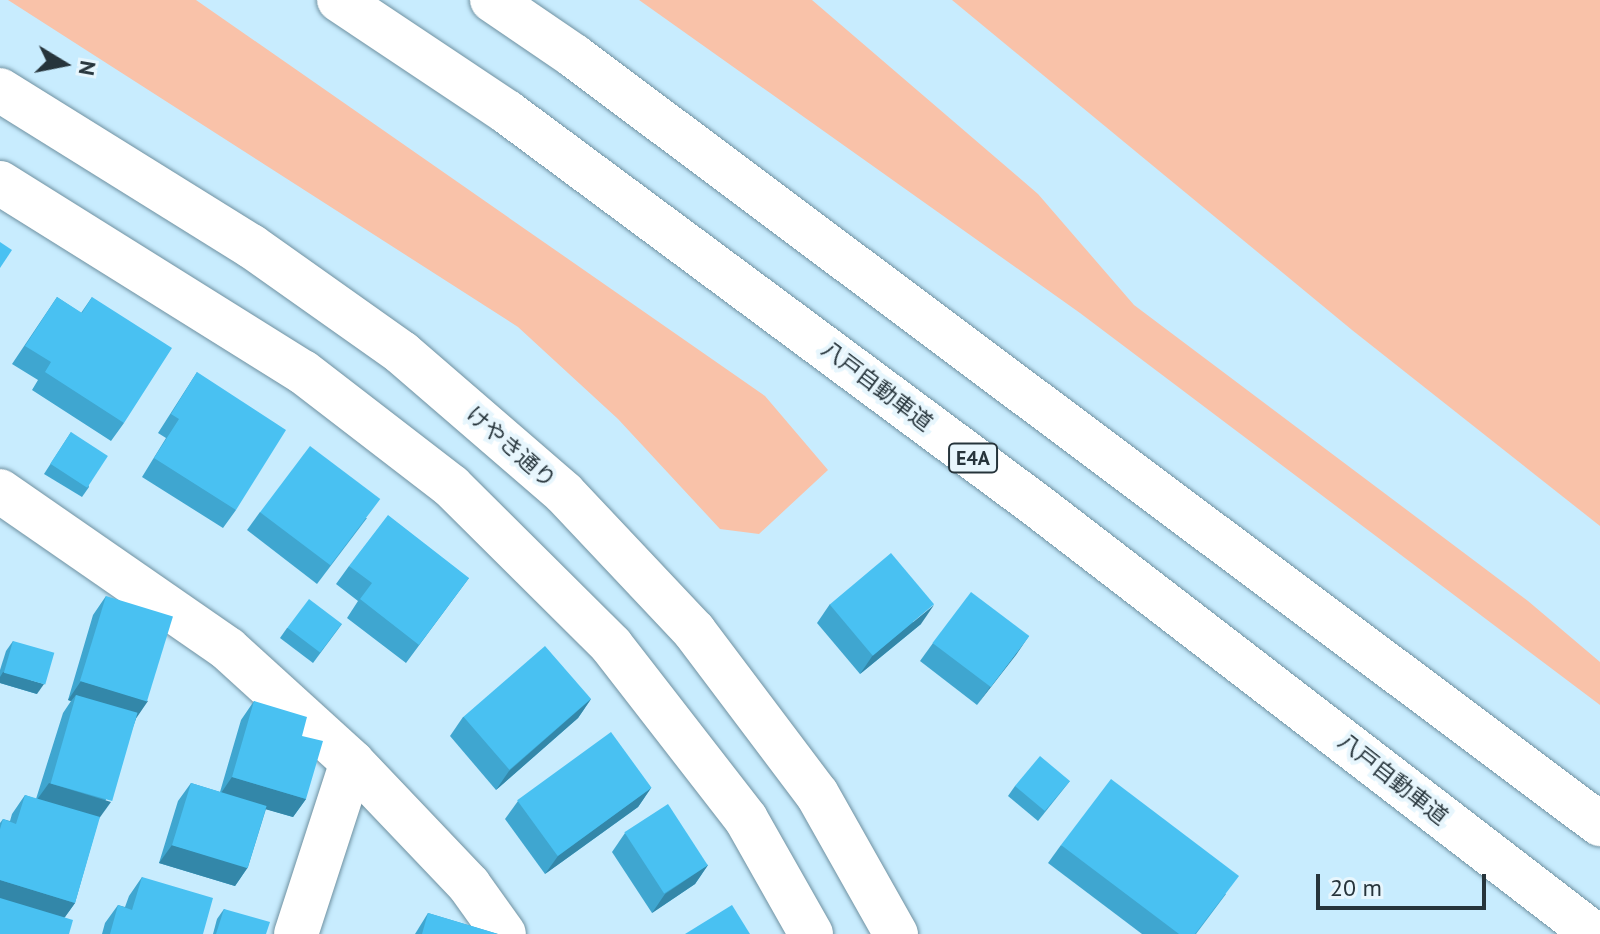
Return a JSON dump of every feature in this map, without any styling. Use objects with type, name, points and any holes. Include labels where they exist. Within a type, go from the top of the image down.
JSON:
[{"type":"main road","name":"八戸自動車道","points":[[339,0],[507,112],[1027,497],[1594,934]]},
{"type":"main road","points":[[492,0],[574,56],[1600,824]]},
{"type":"main road","name":"けやき通り","points":[[0,90],[251,246],[402,353],[564,493],[694,631],[817,794],[896,934]]},
{"type":"main road","points":[[0,183],[303,372],[451,486],[611,645],[746,819],[811,934]]},
{"type":"main road","points":[[4,508],[228,649],[352,762],[469,885],[504,934]]},
{"type":"main road","points":[[296,934],[352,762]]},
{"type":"shaded area","points":[[8,0],[196,0],[765,396],[828,470],[759,534],[720,529],[618,419],[518,327]]},
{"type":"shaded area","points":[[639,0],[812,0],[1038,194],[1134,305],[1528,601],[1600,662],[1600,705],[1080,313]]},
{"type":"shaded area","points":[[952,0],[1600,0],[1600,526],[1352,330]]},
{"type":"building","points":[[0,242],[12,250],[0,268]]},
{"type":"building","points":[[57,297],[82,313],[92,297],[172,348],[124,423],[45,372],[51,362],[25,346]]},
{"type":"building","points":[[197,372],[286,430],[236,510],[154,458],[179,419],[171,414]]},
{"type":"building","points":[[71,432],[108,456],[87,488],[50,464]]},
{"type":"building","points":[[310,446],[380,499],[330,565],[260,512]]},
{"type":"building","points":[[388,515],[469,578],[419,645],[360,599],[372,583],[349,566]]},
{"type":"building","points":[[891,553],[934,604],[873,656],[830,604]]},
{"type":"building","points":[[971,592],[1029,636],[991,687],[932,643]]},
{"type":"building","points":[[106,596],[173,616],[147,702],[80,681]]},
{"type":"building","points":[[309,599],[342,624],[320,652],[287,628]]},
{"type":"building","points":[[13,641],[54,653],[45,685],[4,673]]},
{"type":"building","points":[[545,646],[591,699],[509,770],[463,717]]},
{"type":"building","points":[[76,695],[138,713],[112,801],[51,783]]},
{"type":"building","points":[[254,701],[307,717],[302,736],[323,741],[306,799],[232,777]]},
{"type":"building","points":[[611,732],[652,788],[558,856],[517,800]]},
{"type":"building","points":[[1040,756],[1070,781],[1045,811],[1015,786]]},
{"type":"building","points":[[1111,779],[1239,876],[1195,934],[1179,934],[1061,845]]},
{"type":"building","points":[[191,783],[267,806],[248,868],[172,845]]},
{"type":"building","points":[[25,795],[100,817],[75,903],[0,880],[0,829],[3,819],[16,824]]},
{"type":"building","points":[[668,804],[708,865],[664,894],[624,832]]},
{"type":"building","points":[[142,877],[213,898],[203,934],[110,934],[118,905],[132,910]]},
{"type":"building","points":[[0,898],[73,920],[69,934],[0,934]]},
{"type":"building","points":[[732,905],[750,934],[685,934]]},
{"type":"building","points":[[224,909],[270,922],[266,934],[216,934]]},
{"type":"building","points":[[428,913],[498,934],[422,934]]}]
